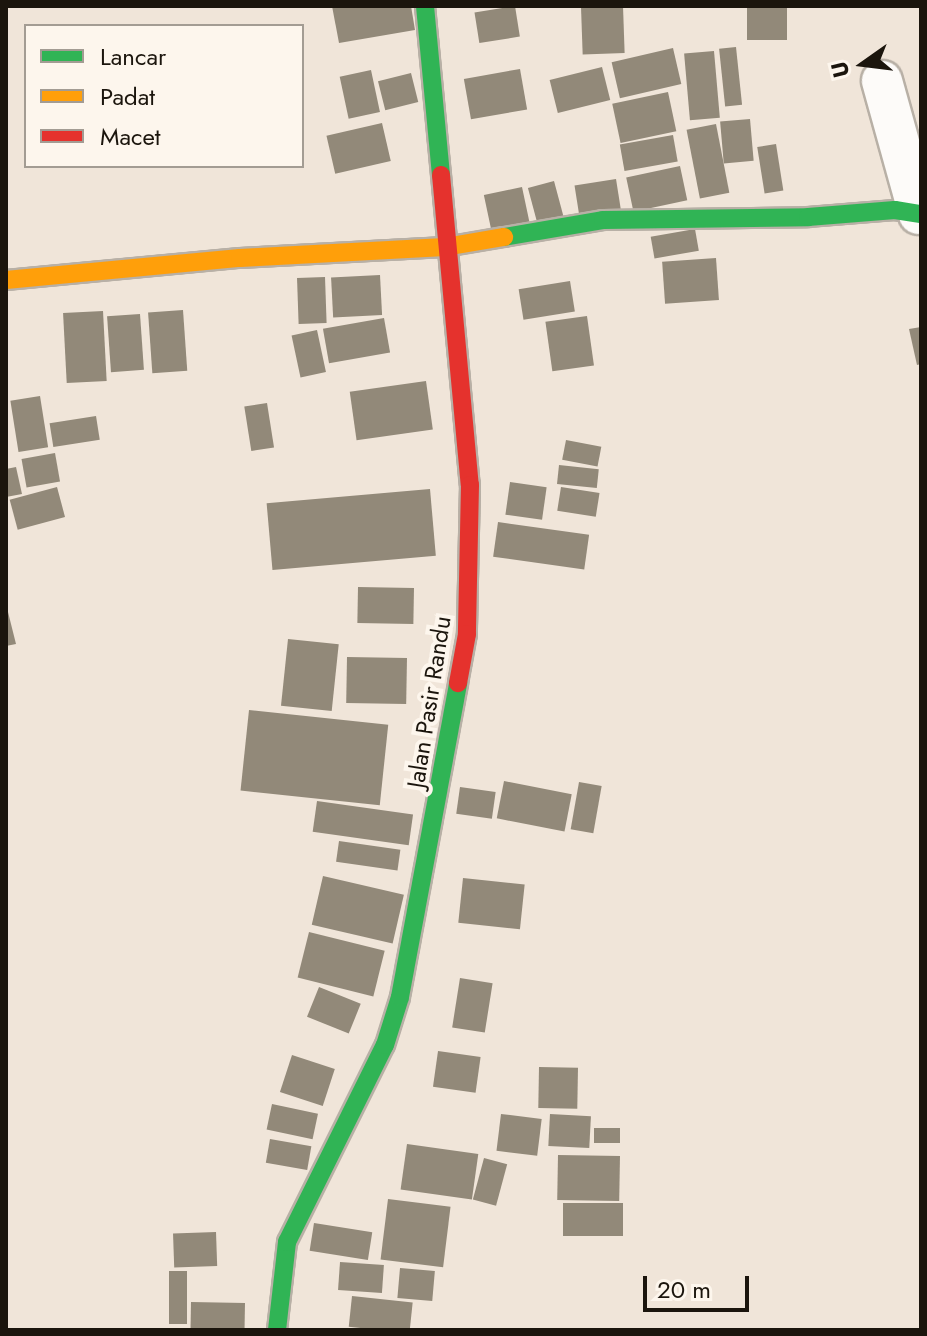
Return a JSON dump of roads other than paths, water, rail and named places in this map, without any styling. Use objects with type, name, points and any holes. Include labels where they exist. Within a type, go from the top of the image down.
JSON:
[{"type":"street","name":"Jalan Pasir Randu","points":[[277,1330],[279,1279],[287,1242],[385,1045],[400,997],[467,634],[470,485],[445,247],[425,6]]},
{"type":"street","points":[[6,280],[240,258],[445,247],[603,220],[808,217],[895,210],[920,214],[882,81]]}]
